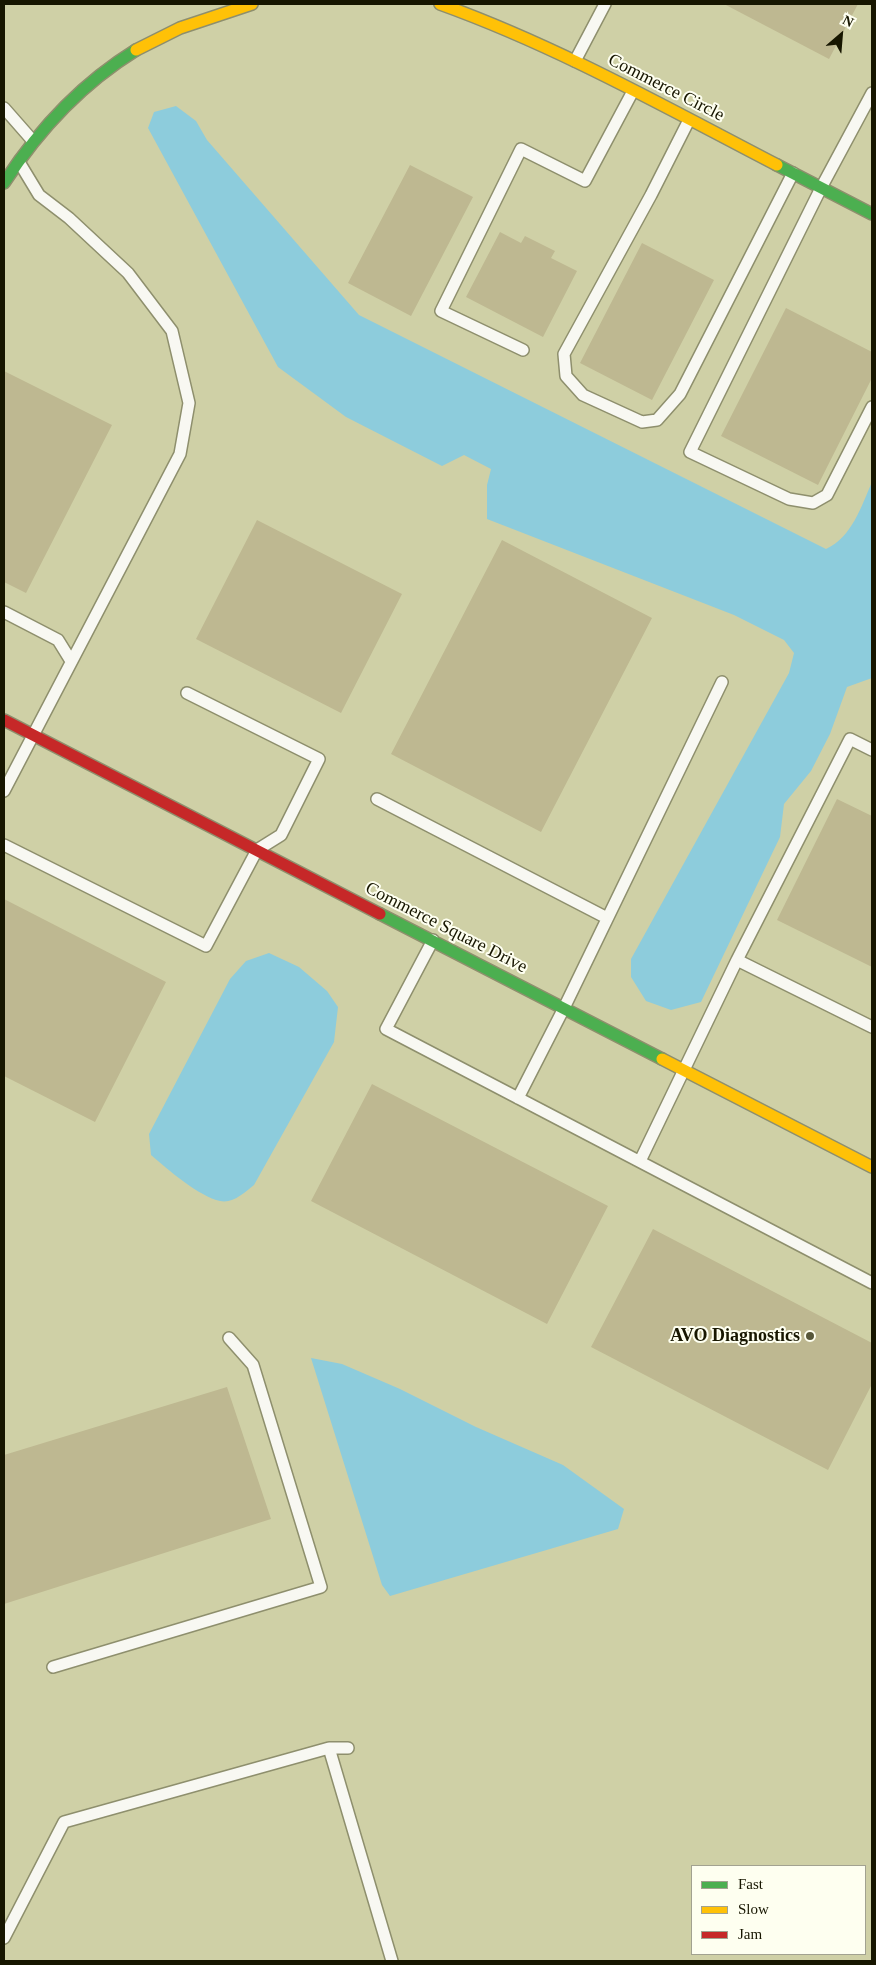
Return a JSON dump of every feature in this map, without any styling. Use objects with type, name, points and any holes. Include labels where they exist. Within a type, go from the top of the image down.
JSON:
[{"type":"street","points":[[4,182],[33,141],[56,115],[96,79],[134,51],[203,14],[252,4]]},
{"type":"street","name":"Commerce Circle","points":[[440,4],[490,22],[575,61],[872,214]]},
{"type":"street","name":"Commerce Square Drive","points":[[4,720],[872,1167]]},
{"type":"lane","points":[[575,61],[605,4]]},
{"type":"lane","points":[[523,350],[441,311],[520,149],[585,181],[633,91]]},
{"type":"lane","points":[[872,93],[821,188],[690,452],[789,499],[814,502],[827,495],[872,407]]},
{"type":"lane","points":[[4,108],[33,141]]},
{"type":"lane","points":[[689,120],[652,195],[564,354],[566,376],[583,395],[642,422],[657,420],[669,408],[680,394],[793,173]]},
{"type":"lane","points":[[4,791],[180,454],[189,403],[172,331],[128,273],[69,218],[39,195],[18,161]]},
{"type":"lane","points":[[4,612],[58,640],[71,661]]},
{"type":"lane","points":[[518,1098],[564,1008],[722,682]]},
{"type":"lane","points":[[4,845],[206,946],[257,850],[281,835],[318,759],[187,693]]},
{"type":"lane","points":[[640,1161],[737,960],[850,740],[872,750]]},
{"type":"lane","points":[[377,799],[608,918]]},
{"type":"lane","points":[[433,940],[386,1029],[872,1283]]},
{"type":"lane","points":[[737,960],[872,1027]]},
{"type":"lane","points":[[53,1667],[321,1587],[253,1365],[229,1338]]},
{"type":"lane","points":[[4,1938],[64,1822],[329,1748],[348,1748]]},
{"type":"lane","points":[[329,1748],[392,1961]]},
{"type":"water","points":[[176,106],[196,121],[207,140],[359,315],[826,549],[835,544],[849,529],[872,482],[872,678],[847,687],[830,734],[811,771],[784,804],[780,837],[701,1002],[671,1010],[646,1001],[631,977],[631,959],[789,673],[794,653],[784,640],[734,615],[487,519],[487,485],[491,469],[464,455],[442,466],[346,417],[278,367],[148,128],[154,112]]},
{"type":"water","points":[[269,953],[299,967],[327,991],[338,1007],[334,1042],[254,1185],[230,1201],[220,1201],[194,1188],[151,1155],[149,1134],[230,979],[246,961]]},
{"type":"water","points":[[311,1358],[342,1364],[400,1389],[476,1427],[563,1465],[624,1509],[618,1529],[390,1596],[382,1585]]},
{"type":"building","points":[[724,4],[858,4],[829,59]]},
{"type":"building","points":[[410,165],[473,197],[411,316],[348,283]]},
{"type":"building","points":[[500,232],[521,243],[525,236],[555,251],[551,258],[577,271],[543,337],[466,297]]},
{"type":"building","points":[[642,243],[714,280],[652,400],[580,363]]},
{"type":"building","points":[[786,308],[872,352],[872,378],[818,485],[721,436]]},
{"type":"building","points":[[4,371],[112,425],[26,593],[4,582]]},
{"type":"building","points":[[257,520],[402,594],[341,713],[196,639]]},
{"type":"building","points":[[502,540],[652,618],[541,832],[391,754]]},
{"type":"building","points":[[837,799],[872,816],[872,967],[777,920]]},
{"type":"building","points":[[4,899],[166,982],[95,1122],[4,1076]]},
{"type":"building","points":[[372,1084],[608,1206],[547,1324],[311,1201]]},
{"type":"building","points":[[653,1229],[872,1343],[872,1384],[828,1470],[591,1347]]},
{"type":"building","points":[[227,1387],[271,1519],[4,1604],[4,1455]]},
{"type":"traffic: fast","points":[[4,183],[17,163],[62,109],[97,78],[136,50]]},
{"type":"traffic: fast","points":[[777,165],[872,214]]},
{"type":"traffic: fast","points":[[380,914],[662,1059]]},
{"type":"traffic: slow","points":[[136,50],[180,28],[252,4]]},
{"type":"traffic: slow","points":[[440,4],[569,58],[777,165]]},
{"type":"traffic: slow","points":[[662,1059],[872,1167]]},
{"type":"traffic: jam","points":[[4,720],[380,914]]},
{"type":"place","name":"AVO Diagnostics","points":[[810,1336]]}]
